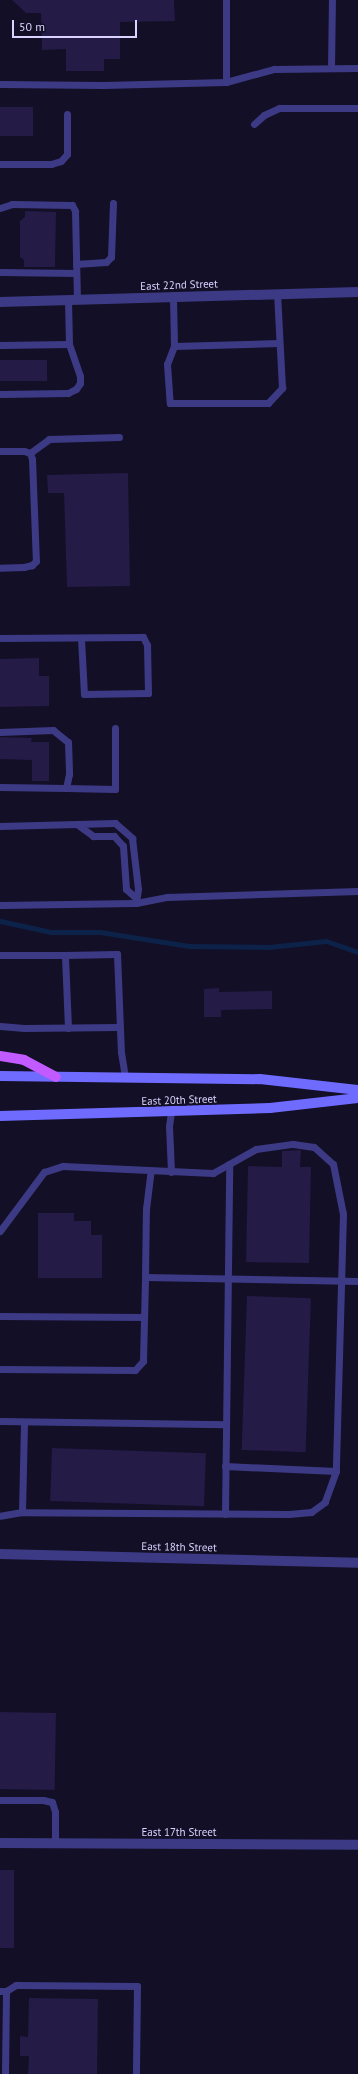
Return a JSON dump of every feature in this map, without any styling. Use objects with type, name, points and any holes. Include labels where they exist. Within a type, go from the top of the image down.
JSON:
[{"type":"main road","points":[[0,1056],[24,1060],[56,1077]]},
{"type":"main road","name":"East 20th Street","points":[[0,1076],[260,1079],[358,1090]]},
{"type":"main road","name":"East 20th Street","points":[[0,1116],[270,1108],[358,1098]]},
{"type":"street","name":"East 22nd Street","points":[[0,302],[358,292]]},
{"type":"street","name":"East 18th Street","points":[[0,1554],[358,1563]]},
{"type":"street","name":"East 17th Street","points":[[0,1843],[358,1845]]},
{"type":"lane","points":[[226,0],[226,82]]},
{"type":"lane","points":[[331,68],[332,0]]},
{"type":"lane","points":[[0,84],[103,85],[226,82],[274,69],[358,68]]},
{"type":"lane","points":[[254,124],[264,114],[279,108],[358,108]]},
{"type":"lane","points":[[0,164],[51,164],[61,161],[67,154],[67,114]]},
{"type":"lane","points":[[76,264],[106,262],[111,258],[113,203]]},
{"type":"lane","points":[[0,208],[12,204],[72,205],[75,211],[76,273],[72,300],[69,344],[80,376],[80,383],[76,389],[68,393],[0,394]]},
{"type":"lane","points":[[0,272],[76,273]]},
{"type":"lane","points":[[174,297],[174,346],[167,364],[170,403],[268,402],[282,388],[278,343],[277,294]]},
{"type":"lane","points":[[174,346],[278,343]]},
{"type":"lane","points":[[0,345],[69,344]]},
{"type":"lane","points":[[30,453],[49,439],[119,437]]},
{"type":"lane","points":[[0,451],[24,451],[30,453]]},
{"type":"lane","points":[[0,568],[24,567],[32,565],[36,561],[32,459],[30,453]]},
{"type":"lane","points":[[0,638],[143,637],[147,645],[148,693],[84,694],[81,638]]},
{"type":"lane","points":[[0,788],[115,789],[115,728]]},
{"type":"lane","points":[[0,732],[53,730],[68,742],[69,774],[66,788]]},
{"type":"lane","points":[[0,826],[115,823],[132,838],[138,889],[136,900]]},
{"type":"lane","points":[[78,824],[93,836],[114,836],[123,846],[126,889],[136,900]]},
{"type":"lane","points":[[0,905],[136,900],[167,897],[358,891]]},
{"type":"lane","points":[[0,955],[117,954],[120,1028],[125,1077]]},
{"type":"lane","points":[[65,955],[68,1028]]},
{"type":"lane","points":[[0,1026],[120,1028]]},
{"type":"lane","points":[[171,1112],[169,1126],[172,1172]]},
{"type":"lane","points":[[0,1232],[44,1172],[63,1166],[213,1173],[256,1148],[293,1144],[314,1148],[333,1164],[343,1214],[336,1471],[325,1502],[311,1512],[289,1514],[22,1512],[0,1516]]},
{"type":"lane","points":[[225,1514],[228,1164]]},
{"type":"lane","points":[[0,1368],[135,1370],[144,1361],[146,1209],[151,1171]]},
{"type":"lane","points":[[145,1277],[358,1281]]},
{"type":"lane","points":[[0,1316],[144,1317]]},
{"type":"lane","points":[[0,1421],[226,1424]]},
{"type":"lane","points":[[22,1512],[24,1422]]},
{"type":"lane","points":[[225,1466],[336,1471]]},
{"type":"lane","points":[[0,1800],[43,1800],[52,1802],[55,1812],[56,1843]]},
{"type":"lane","points":[[5,2074],[3,1991],[16,1984],[137,1986],[136,2074]]},
{"type":"building","points":[[12,0],[174,0],[175,21],[120,22],[120,59],[104,59],[104,71],[66,71],[66,49],[42,50],[41,13],[26,13]]},
{"type":"building","points":[[0,107],[33,107],[33,136],[0,136]]},
{"type":"building","points":[[25,211],[56,212],[55,267],[24,267],[24,260],[20,257],[20,221],[25,217]]},
{"type":"building","points":[[0,360],[47,360],[47,381],[0,381]]},
{"type":"building","points":[[128,473],[130,586],[67,587],[64,493],[48,493],[47,475]]},
{"type":"building","points":[[39,658],[39,676],[49,676],[49,706],[0,707],[0,659]]},
{"type":"building","points":[[0,737],[32,738],[31,742],[49,742],[49,781],[32,781],[32,760],[0,759]]},
{"type":"building","points":[[219,988],[219,992],[272,991],[272,1009],[221,1010],[221,1017],[204,1017],[204,989]]},
{"type":"building","points":[[301,1150],[300,1167],[311,1167],[309,1263],[246,1262],[248,1166],[282,1167],[282,1151]]},
{"type":"building","points":[[38,1213],[74,1213],[74,1221],[91,1221],[91,1235],[102,1235],[102,1278],[38,1278]]},
{"type":"building","points":[[247,1296],[311,1298],[306,1452],[242,1450]]},
{"type":"building","points":[[52,1448],[206,1453],[204,1506],[50,1501]]},
{"type":"building","points":[[0,1712],[56,1713],[55,1790],[0,1789]]},
{"type":"building","points":[[0,1870],[14,1870],[14,1948],[0,1948]]},
{"type":"building","points":[[29,1998],[98,1999],[97,2074],[28,2074],[29,2056],[20,2056],[20,2036],[28,2037]]},
{"type":"waterway","points":[[0,921],[51,932],[100,932],[189,946],[269,947],[326,941],[358,952]]}]
